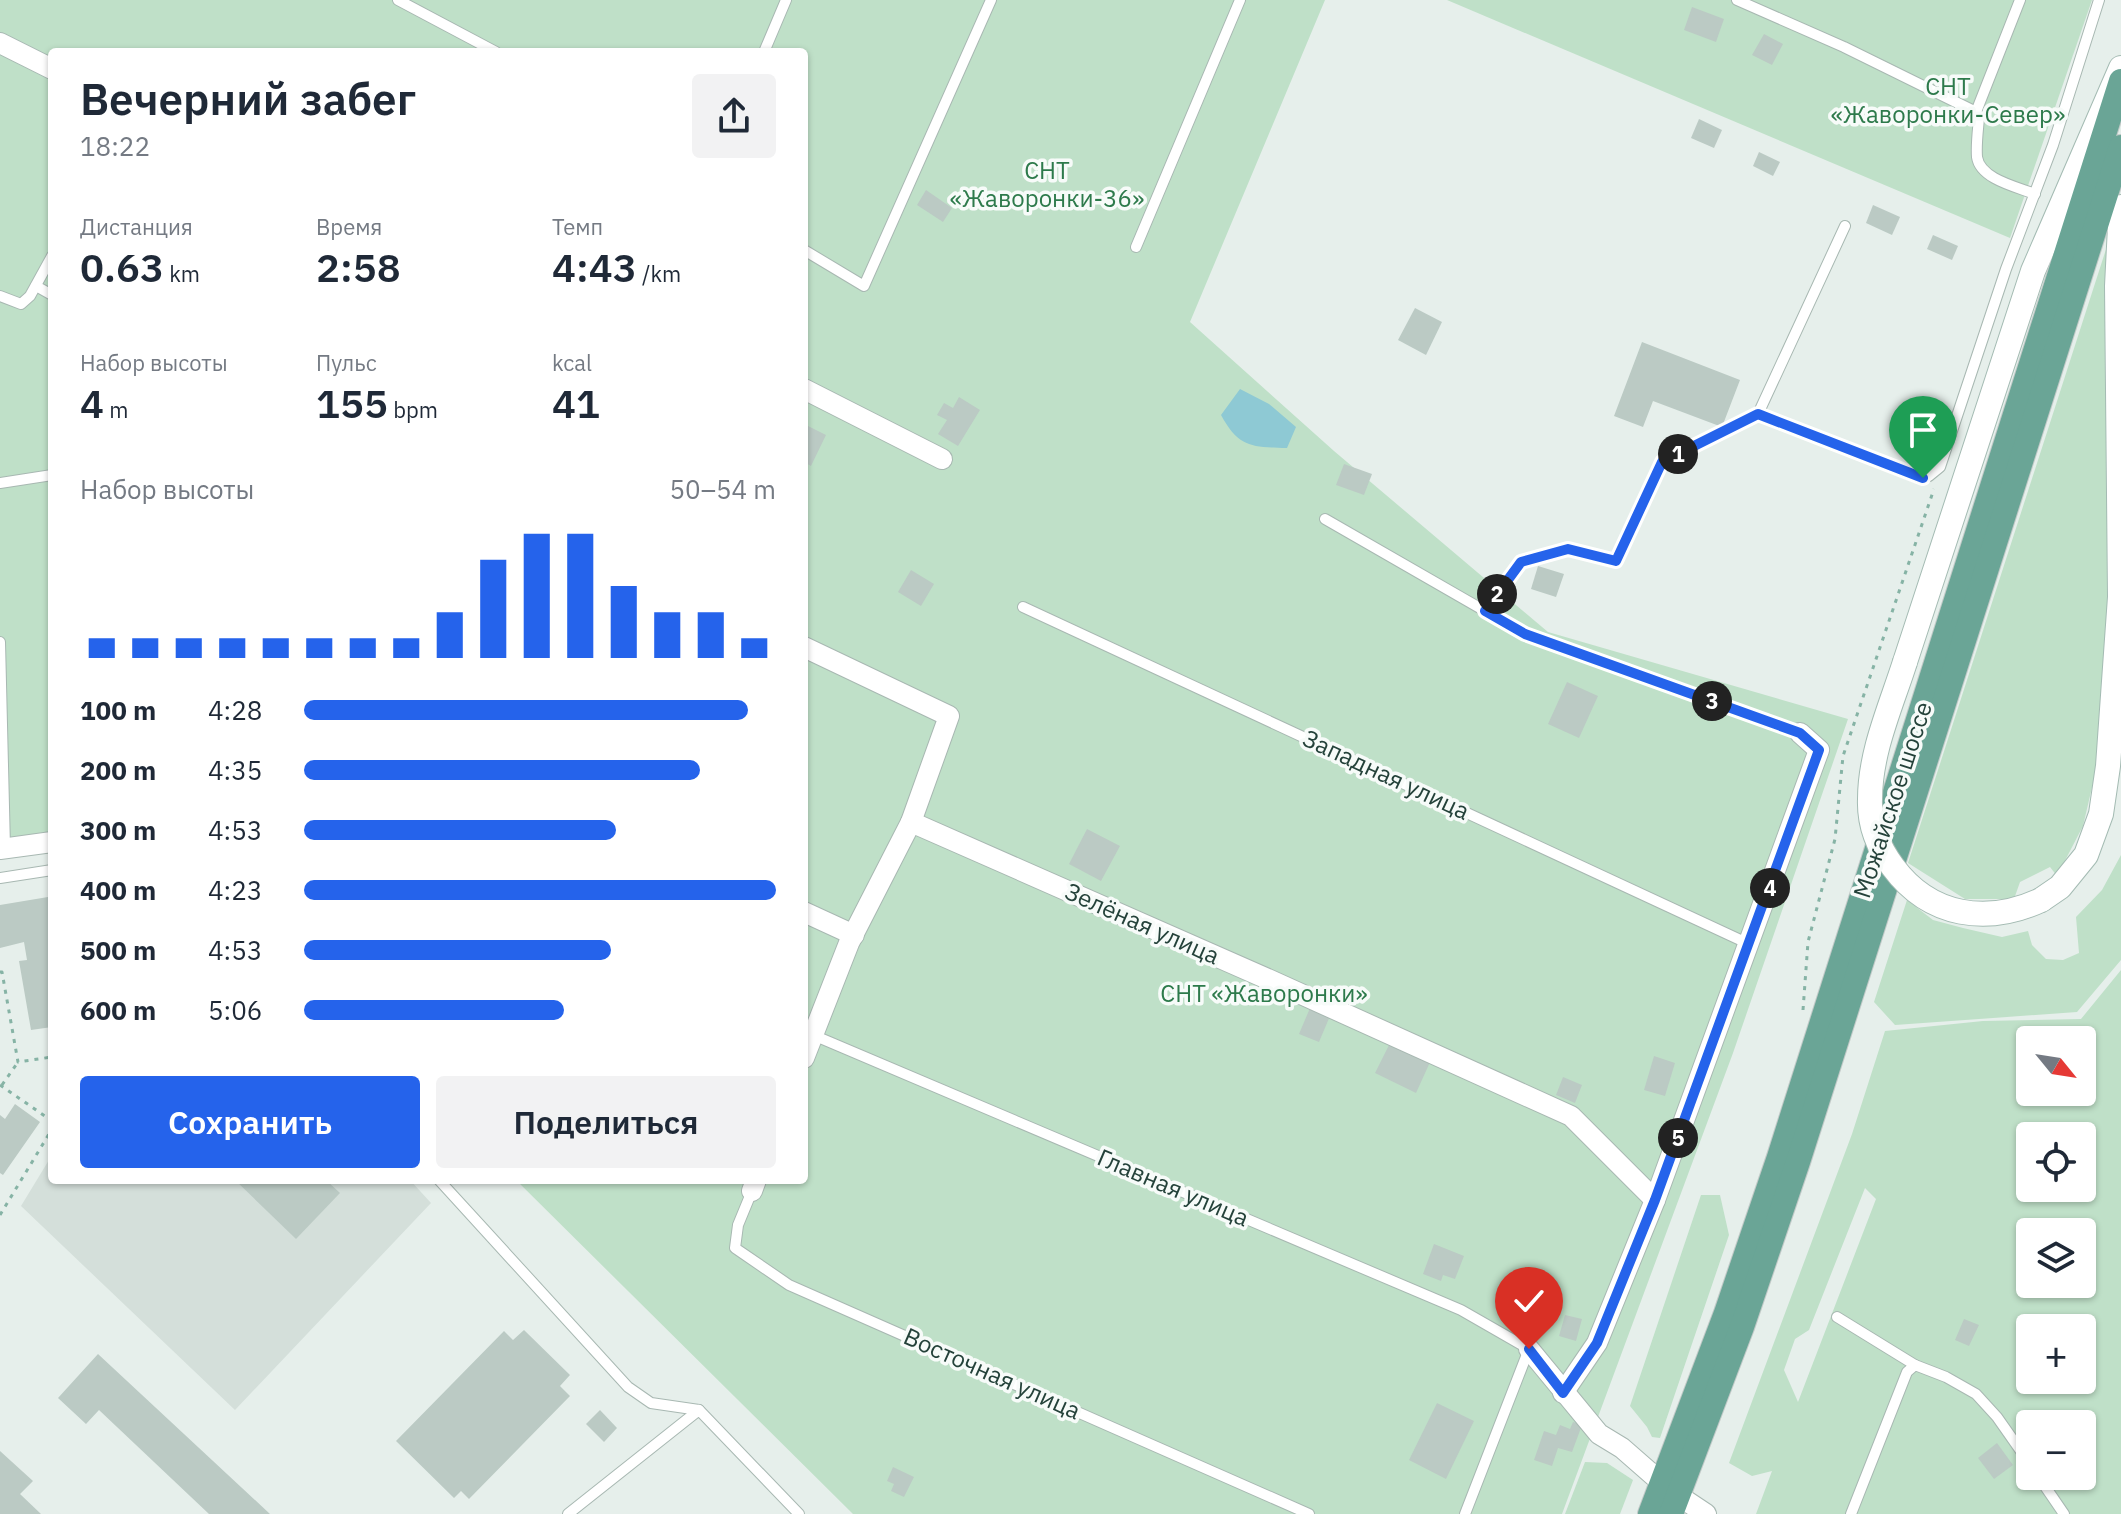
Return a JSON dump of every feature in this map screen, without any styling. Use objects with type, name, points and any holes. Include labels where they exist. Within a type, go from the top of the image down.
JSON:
[{"type":"main road","points":[[2121,68],[2033,271],[1872,769],[1869,801],[1873,828],[1882,852],[1912,889],[1955,912],[1979,915],[2003,913],[2041,900],[2060,887],[2086,855],[2101,814],[2108,766],[2120,597],[2117,286],[2121,207]]},
{"type":"main road","name":"Можайское шоссе","points":[[1671,1498],[1726,1313],[1779,1157],[2121,81]]},
{"type":"main road","name":"Можайское шоссе","points":[[1650,1514],[1671,1498],[1742,1327],[1798,1162],[2121,147]]},
{"type":"street","points":[[0,43],[48,67]]},
{"type":"street","points":[[808,391],[942,459]]},
{"type":"street","points":[[808,649],[949,716],[911,822],[854,935],[808,1048]]},
{"type":"street","points":[[1563,1393],[1597,1343],[1655,1200],[1819,750],[1800,733]]},
{"type":"street","name":"Зелёная улица","points":[[911,822],[1571,1116],[1655,1200]]},
{"type":"street","points":[[3,849],[48,843]]},
{"type":"street","points":[[808,914],[854,935]]},
{"type":"street","points":[[1529,1349],[1599,1434],[1622,1448],[1671,1498],[1706,1514]]},
{"type":"lane","points":[[398,0],[488,48]]},
{"type":"lane","points":[[766,48],[786,0]]},
{"type":"lane","points":[[808,252],[864,286],[991,0]]},
{"type":"lane","points":[[1136,247],[1240,0]]},
{"type":"lane","points":[[1737,0],[1844,47],[1976,112],[1979,118],[1977,160],[1984,171],[2035,194]]},
{"type":"lane","points":[[1976,112],[2020,0]]},
{"type":"lane","points":[[1758,414],[1916,477],[1923,478],[1935,472],[1944,459],[2099,0]]},
{"type":"lane","points":[[1485,611],[1521,562],[1568,549],[1616,561],[1662,462],[1758,414],[1845,226]]},
{"type":"lane","points":[[0,296],[21,304],[36,286],[48,264]]},
{"type":"lane","points":[[36,286],[48,293]]},
{"type":"lane","points":[[0,483],[48,476]]},
{"type":"lane","points":[[1325,519],[1525,634],[1800,733]]},
{"type":"lane","name":"Западная улица","points":[[1023,607],[1749,944]]},
{"type":"lane","points":[[0,642],[3,849]]},
{"type":"lane","points":[[0,878],[48,871]]},
{"type":"lane","name":"Главная улица","points":[[813,1035],[1461,1310],[1529,1349]]},
{"type":"lane","points":[[443,1184],[628,1387],[651,1403],[699,1410],[799,1514]]},
{"type":"lane","name":"Восточная улица","points":[[754,1186],[738,1225],[735,1248],[789,1285],[1309,1514]]},
{"type":"lane","points":[[1837,1317],[1915,1365],[1946,1377],[1976,1394],[2016,1444]]},
{"type":"lane","points":[[1465,1514],[1529,1349]]},
{"type":"lane","points":[[1851,1514],[1907,1372],[1915,1365]]},
{"type":"lane","points":[[568,1514],[699,1410]]},
{"type":"lane","points":[[2048,1490],[2064,1514]]},
{"type":"path","points":[[1803,1010],[1808,942],[1835,839],[1843,756],[1935,485],[1935,472]]},
{"type":"path","points":[[0,972],[18,1062]]},
{"type":"path","points":[[48,1058],[18,1062],[1,1086],[48,1118]]},
{"type":"path","points":[[0,1215],[48,1136]]},
{"type":"shaded area","points":[[48,1162],[48,1184],[414,1184],[431,1203],[235,1410],[21,1206]]},
{"type":"green space","name":"СНТ «Жаворонки»","points":[[0,0],[1325,0],[1190,322],[1334,451],[1548,632],[1848,719],[1733,1053],[1562,1514],[853,1514],[520,1184],[808,1184],[808,48],[48,48],[48,850],[0,857]]},
{"type":"green space","name":"СНТ «Жаворонки-Север»","points":[[1447,0],[2092,0],[2010,238]]},
{"type":"green space","points":[[2109,240],[2108,617],[2096,770],[2083,826],[2057,876],[2050,867],[2020,882],[2014,899],[1965,899],[1908,863]]},
{"type":"green space","points":[[2121,855],[2121,960],[2077,1012],[1895,1025],[1874,1002],[1907,900],[1933,920],[1963,928],[2002,937],[2028,931],[2032,945],[2046,959],[2063,960],[2079,953],[2076,917],[2102,890]]},
{"type":"green space","points":[[2121,970],[2121,1514],[1756,1514],[1772,1471],[1752,1476],[1729,1463],[1852,1134],[1885,1031],[1983,1021],[2081,1019]],"holes":[[[1865,1188],[1876,1199],[1798,1402],[1784,1370],[1795,1339],[1809,1330]]]},
{"type":"green space","points":[[1701,1195],[1720,1195],[1729,1235],[1660,1438],[1652,1437],[1630,1406]]},
{"type":"green space","points":[[1585,1462],[1607,1463],[1633,1480],[1620,1514],[1565,1514]]},
{"type":"water","points":[[1240,389],[1269,404],[1296,427],[1287,448],[1255,446],[1234,434],[1221,415]]},
{"type":"building","points":[[1692,7],[1724,19],[1716,42],[1684,30]]},
{"type":"building","points":[[1764,34],[1783,44],[1772,65],[1752,55]]},
{"type":"building","points":[[1699,119],[1722,130],[1714,148],[1691,138]]},
{"type":"building","points":[[1759,152],[1780,162],[1773,176],[1753,166]]},
{"type":"building","points":[[926,190],[952,208],[943,222],[917,205]]},
{"type":"building","points":[[1873,205],[1900,217],[1892,235],[1866,223]]},
{"type":"building","points":[[1933,235],[1958,246],[1952,260],[1927,249]]},
{"type":"building","points":[[1415,308],[1442,322],[1426,355],[1398,340]]},
{"type":"building","points":[[1642,342],[1740,380],[1722,427],[1653,401],[1643,427],[1614,416]]},
{"type":"building","points":[[959,397],[980,410],[958,446],[938,434],[947,420],[937,415],[944,403],[953,408]]},
{"type":"building","points":[[808,426],[826,435],[811,466],[808,464]]},
{"type":"building","points":[[1344,464],[1372,474],[1364,495],[1336,485]]},
{"type":"building","points":[[1538,566],[1564,574],[1556,597],[1531,589]]},
{"type":"building","points":[[911,570],[934,584],[921,606],[898,592]]},
{"type":"building","points":[[1567,682],[1598,696],[1579,738],[1548,724]]},
{"type":"building","points":[[1087,829],[1120,846],[1101,881],[1069,864]]},
{"type":"building","points":[[48,897],[48,1028],[31,1030],[19,961],[27,960],[24,942],[0,948],[0,905]]},
{"type":"building","points":[[1310,1008],[1330,1016],[1319,1042],[1299,1034]]},
{"type":"building","points":[[1391,1041],[1431,1060],[1416,1093],[1375,1073]]},
{"type":"building","points":[[1654,1056],[1675,1063],[1665,1096],[1644,1090]]},
{"type":"building","points":[[1563,1077],[1582,1085],[1575,1103],[1556,1095]]},
{"type":"building","points":[[15,1104],[40,1122],[3,1175],[0,1173],[0,1115],[5,1119]]},
{"type":"building","points":[[239,1184],[330,1184],[340,1193],[296,1239]]},
{"type":"building","points":[[1434,1244],[1464,1256],[1455,1279],[1443,1275],[1441,1281],[1423,1274]]},
{"type":"building","points":[[1565,1315],[1582,1319],[1576,1341],[1559,1336]]},
{"type":"building","points":[[1964,1319],[1979,1325],[1969,1346],[1955,1340]]},
{"type":"building","points":[[524,1330],[570,1375],[560,1386],[570,1396],[469,1499],[461,1491],[454,1498],[396,1441],[504,1331],[513,1340]]},
{"type":"building","points":[[98,1354],[270,1514],[209,1514],[99,1410],[86,1424],[58,1398]]},
{"type":"building","points":[[1437,1403],[1474,1421],[1446,1479],[1409,1460]]},
{"type":"building","points":[[600,1410],[617,1428],[604,1442],[586,1424]]},
{"type":"building","points":[[1573,1422],[1582,1425],[1572,1452],[1558,1448],[1552,1466],[1534,1460],[1544,1431],[1556,1435],[1560,1425],[1570,1429]]},
{"type":"building","points":[[1997,1443],[2013,1465],[1994,1479],[1978,1458]]},
{"type":"building","points":[[0,1451],[33,1481],[20,1494],[41,1514],[0,1514]]},
{"type":"building","points":[[893,1467],[914,1477],[904,1497],[891,1491],[894,1484],[887,1481]]},
{"type":"route","points":[[1529,1349],[1563,1393],[1597,1343],[1655,1200],[1819,750],[1800,733],[1525,634],[1485,611],[1521,562],[1568,549],[1616,561],[1662,462],[1758,414],[1923,478]]},
{"type":"park label","name":"СНТ «Жаворонки-36»","points":[[1047,185]]}]
